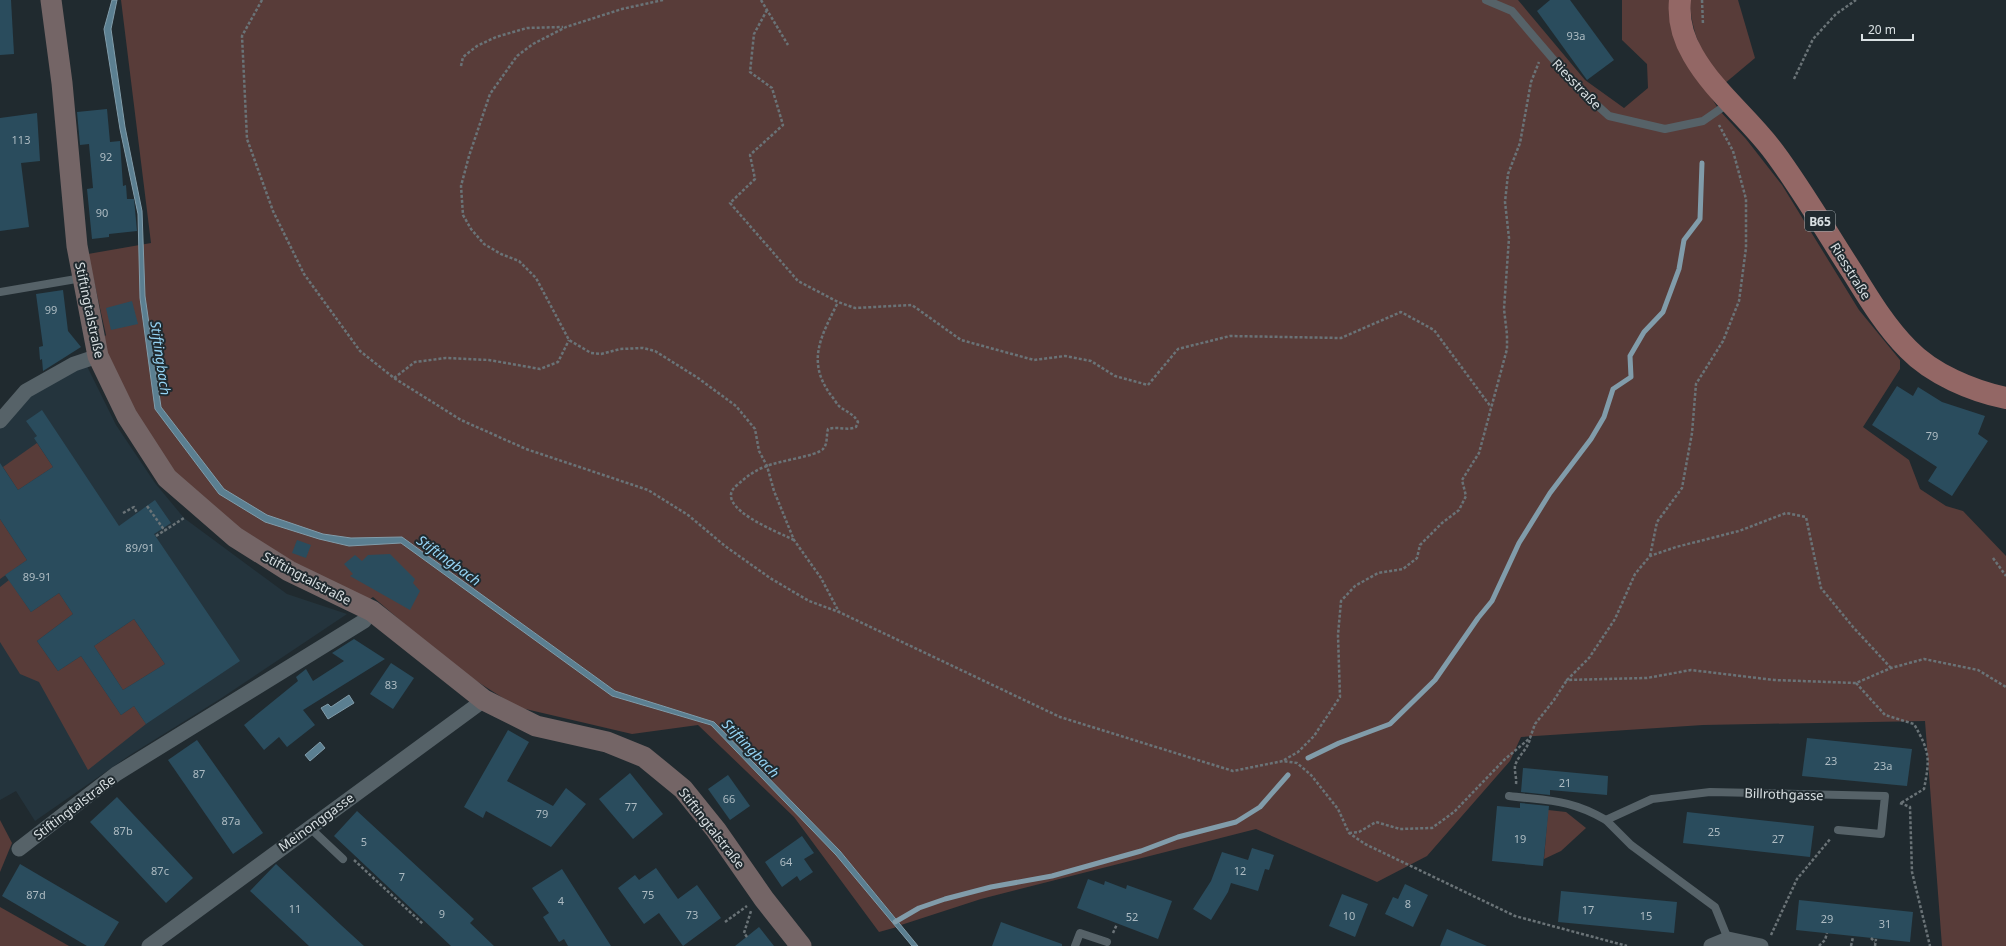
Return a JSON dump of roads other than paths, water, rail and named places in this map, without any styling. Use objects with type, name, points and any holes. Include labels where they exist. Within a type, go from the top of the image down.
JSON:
[{"type":"main road","name":"Riesstraße","points":[[1680,0],[1679,8],[1683,35],[1693,56],[1711,81],[1722,108],[1773,151],[1877,312],[1908,350],[1937,371],[1960,384],[1988,395],[2006,398]]},
{"type":"street","name":"Stiftingtalstraße","points":[[51,0],[62,83],[77,246],[98,356],[127,416],[167,478],[235,537],[289,570],[372,611],[484,700],[536,726],[607,742],[644,757],[683,789],[716,830],[764,899],[801,946]]},
{"type":"street","points":[[0,421],[26,391],[74,364],[98,356]]},
{"type":"street","name":"Stiftingtalstraße","points":[[19,849],[116,774],[364,621],[372,611]]},
{"type":"street","name":"Meinonggasse","points":[[149,946],[309,827],[484,700]]},
{"type":"street","points":[[1711,946],[1728,939],[1765,943]]},
{"type":"lane","name":"Riesstraße","points":[[1486,0],[1512,11],[1577,87],[1609,116],[1665,129],[1703,121],[1722,108]]},
{"type":"lane","points":[[0,292],[82,278]]},
{"type":"lane","name":"Billrothgasse","points":[[1606,820],[1652,799],[1710,792],[1885,796],[1881,834],[1838,830]]},
{"type":"lane","points":[[1510,796],[1562,801],[1587,809],[1606,820],[1631,845],[1715,907],[1728,939]]},
{"type":"lane","points":[[309,827],[346,857]]},
{"type":"lane","points":[[1075,946],[1080,933],[1107,942]]},
{"type":"water","name":"Stiftingbach","points":[[112,0],[117,0],[111,29],[125,127],[142,211],[145,296],[161,407],[224,489],[267,515],[323,534],[351,538],[402,537],[615,691],[714,722],[840,851],[918,946],[912,946],[836,855],[711,725],[612,696],[401,543],[349,546],[319,539],[265,522],[219,494],[155,409],[140,298],[138,214],[120,129],[104,29]]},
{"type":"water","points":[[349,695],[354,703],[328,719],[321,708],[328,704],[331,707]]},
{"type":"water","points":[[320,742],[325,748],[310,761],[305,755]]},
{"type":"waterway","points":[[1308,758],[1339,743],[1390,724],[1435,680],[1478,618],[1492,601],[1519,543],[1550,493],[1591,439],[1604,417],[1613,389],[1631,377],[1630,356],[1644,332],[1663,312],[1679,269],[1684,240],[1700,219],[1702,163]]},
{"type":"waterway","points":[[895,922],[919,908],[945,899],[991,887],[1052,876],[1141,851],[1178,837],[1236,822],[1260,807],[1288,775]]}]
